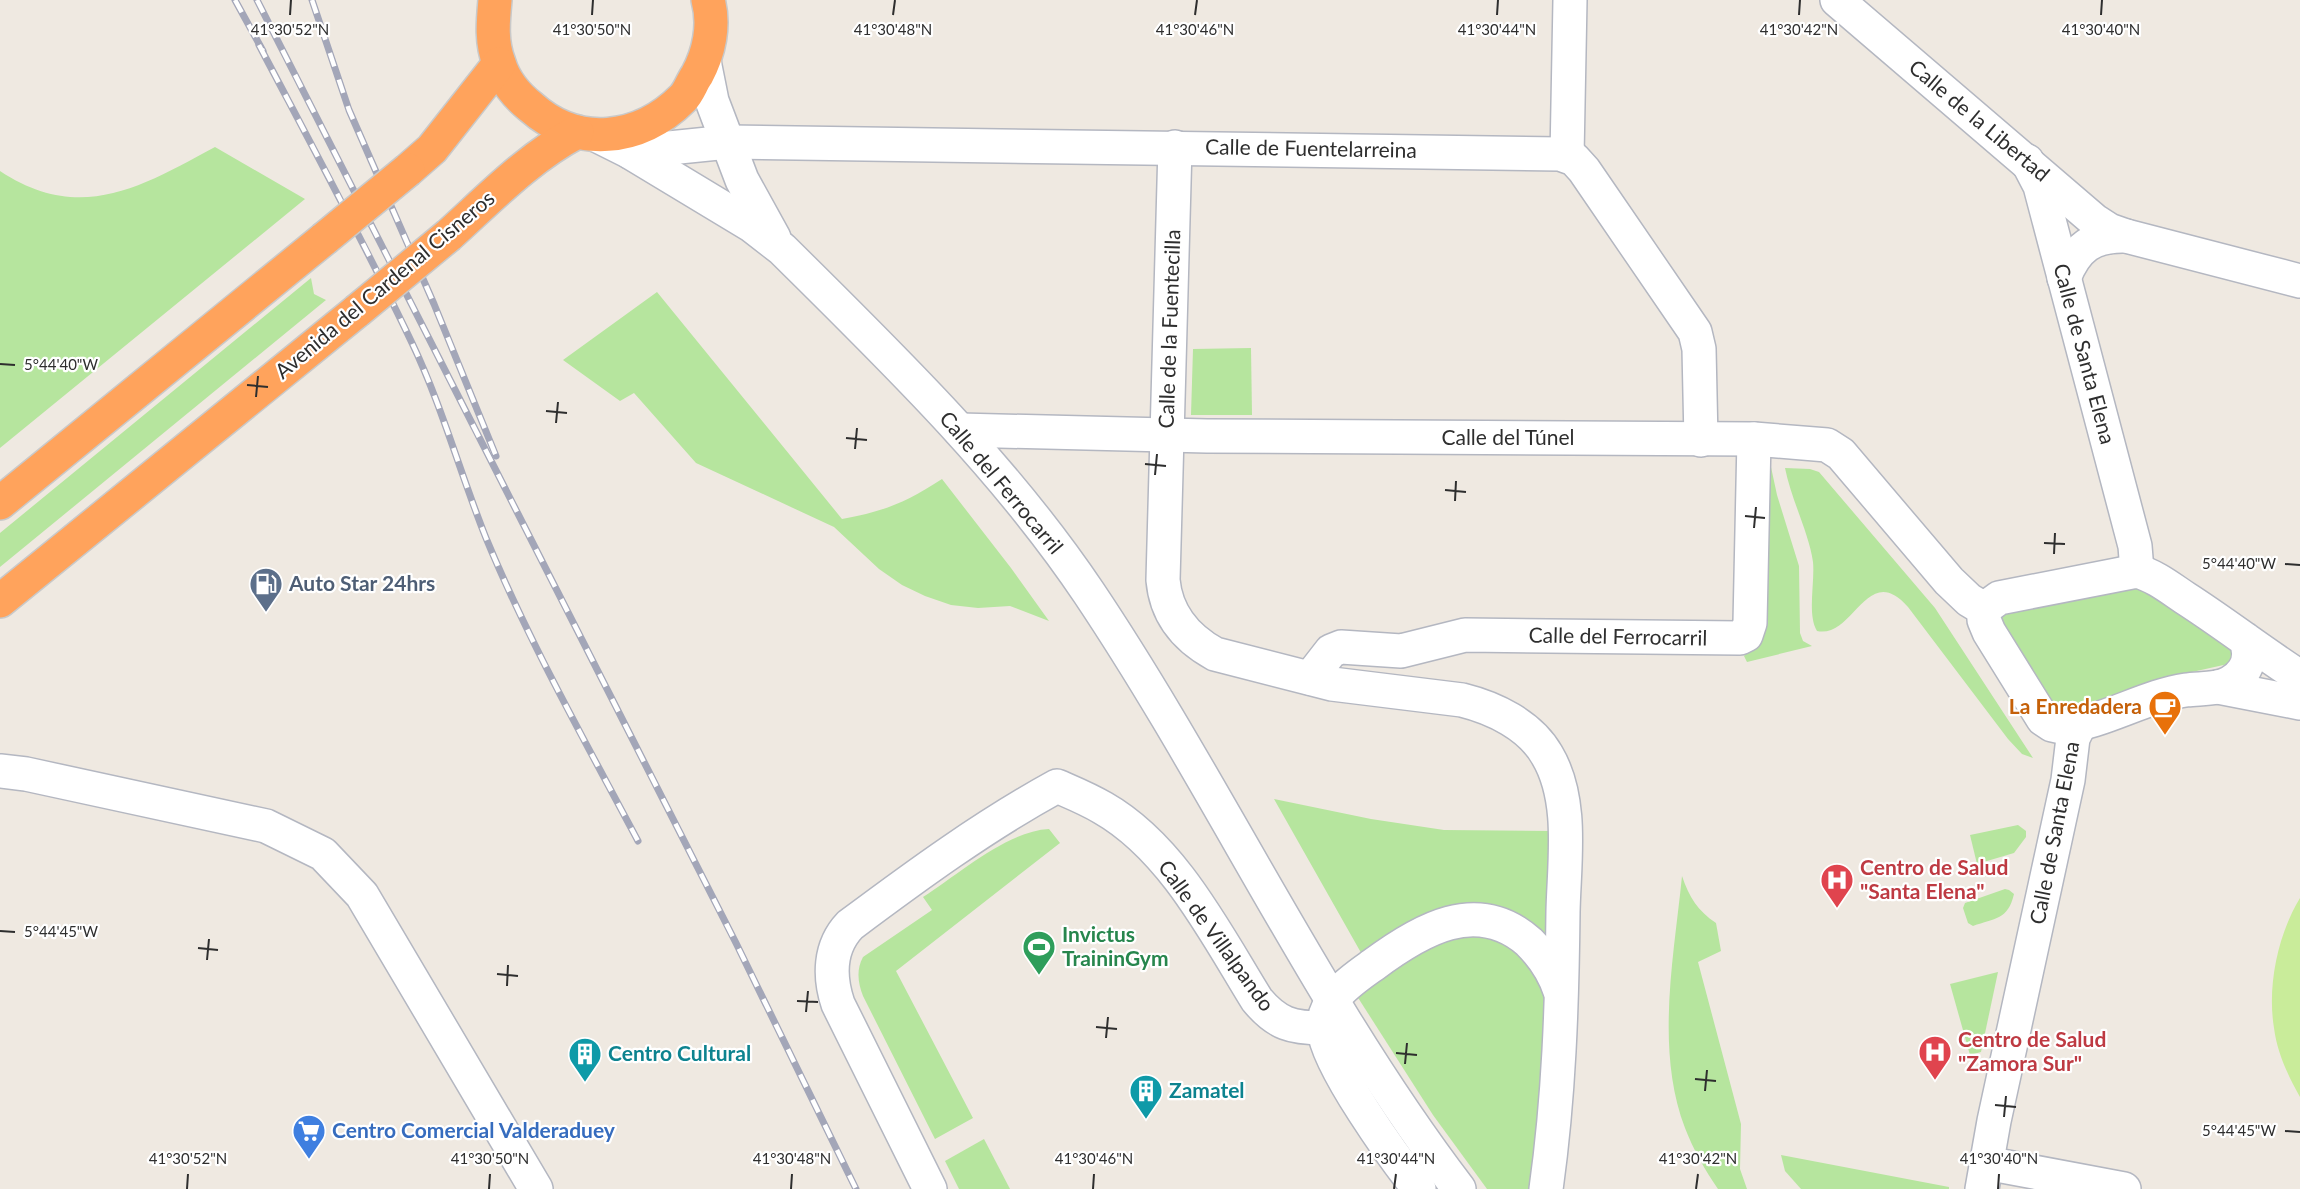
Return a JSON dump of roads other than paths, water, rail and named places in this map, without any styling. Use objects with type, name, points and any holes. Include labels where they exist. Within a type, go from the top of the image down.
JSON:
[{"type":"highway","points":[[495,0],[492,31],[499,64],[517,95],[537,113],[559,127],[587,134],[629,131],[659,118],[684,97],[704,61],[710,39],[708,0]]},
{"type":"highway","points":[[0,503],[324,240],[432,149],[499,64]]},
{"type":"highway","name":"Avenida del Cardenal Cisneros","points":[[0,601],[449,235],[534,159],[554,144],[587,134]]},
{"type":"street","points":[[1570,0],[1568,156],[1584,170],[1695,332],[1699,349],[1701,440]]},
{"type":"street","name":"Calle de la Libertad","points":[[1837,0],[2095,221],[2109,230],[2126,236]]},
{"type":"street","name":"Calle del Ferrocarril","points":[[704,61],[712,101],[750,196],[782,249]]},
{"type":"street","name":"Calle del Ferrocarril","points":[[587,134],[630,152],[751,225],[782,249],[960,430],[1013,490],[1077,575],[1135,663],[1184,745],[1328,1013]]},
{"type":"street","points":[[630,152],[728,142]]},
{"type":"street","name":"Calle de Fuentelarreina","points":[[728,142],[1551,153],[1568,156]]},
{"type":"street","name":"Calle de la Fuentecilla","points":[[1175,147],[1162,580],[1165,598],[1173,616],[1204,648],[1215,654],[1310,678]]},
{"type":"street","name":"Calle de Santa Elena","points":[[2027,162],[2038,180],[2135,546],[2137,571]]},
{"type":"street","points":[[2064,278],[2080,249],[2110,236],[2126,236],[2300,281]]},
{"type":"street","name":"Calle del Túnel","points":[[960,430],[1167,435],[1754,439],[1827,445],[1841,454],[1949,581],[1984,609]]},
{"type":"street","name":"Calle del Ferrocarril","points":[[1310,678],[1331,651],[1341,647],[1401,651],[1465,635],[1740,638],[1746,635],[1750,623],[1754,439]]},
{"type":"street","points":[[1984,609],[1999,598],[2137,571],[2150,575],[2300,677]]},
{"type":"street","name":"Calle de Santa Elena","points":[[1984,609],[1984,620],[1989,632],[2043,719],[2052,725],[2061,727],[2081,722]]},
{"type":"street","points":[[2081,722],[2179,691],[2229,684],[2245,669],[2249,660],[2250,649],[2245,639]]},
{"type":"street","points":[[1310,678],[1351,687],[1479,704],[1493,709],[1515,723],[1535,739],[1547,754],[1559,784],[1563,817],[1561,993],[1555,1124],[1546,1189]]},
{"type":"street","points":[[2218,687],[2300,703]]},
{"type":"street","name":"Calle de Santa Elena","points":[[1984,1176],[2068,780],[2073,738],[2081,722]]},
{"type":"street","points":[[0,771],[26,774],[266,826],[322,854],[362,895],[536,1189]]},
{"type":"street","name":"Calle de Villalpando","points":[[930,1189],[838,1004],[832,984],[834,954],[844,932],[850,926],[928,867],[1026,803],[1057,786],[1105,808],[1129,826],[1154,850],[1201,908],[1257,1000],[1267,1012],[1292,1026],[1328,1013]]},
{"type":"street","points":[[1419,1189],[1386,1144],[1340,1070],[1326,1040],[1328,1013],[1358,976],[1410,939],[1445,924],[1477,920],[1501,924],[1523,937],[1542,956],[1557,980],[1561,993]]},
{"type":"street","points":[[1328,1013],[1383,1080],[1459,1189]]},
{"type":"street","points":[[1984,1176],[2124,1189]]},
{"type":"railway","points":[[235,0],[263,51]]},
{"type":"railway","points":[[257,0],[736,943],[856,1189]]},
{"type":"railway","points":[[312,0],[349,110],[434,304],[496,456]]},
{"type":"railway","points":[[259,45],[412,343],[433,391],[486,538],[520,615],[638,841]]},
{"type":"place","name":"Auto Star 24hrs","points":[[266,613]]},
{"type":"place","name":"La Enredadera","points":[[2165,736]]},
{"type":"place","name":"Centro de Salud \"Santa Elena\"","points":[[1837,909]]},
{"type":"place","name":"Invictus TraininGym","points":[[1039,976]]},
{"type":"place","name":"Centro de Salud \"Zamora Sur\"","points":[[1935,1081]]},
{"type":"place","name":"Centro Cultural","points":[[585,1083]]},
{"type":"place","name":"Zamatel","points":[[1146,1120]]},
{"type":"place","name":"Centro Comercial Valderaduey","points":[[309,1160]]}]
